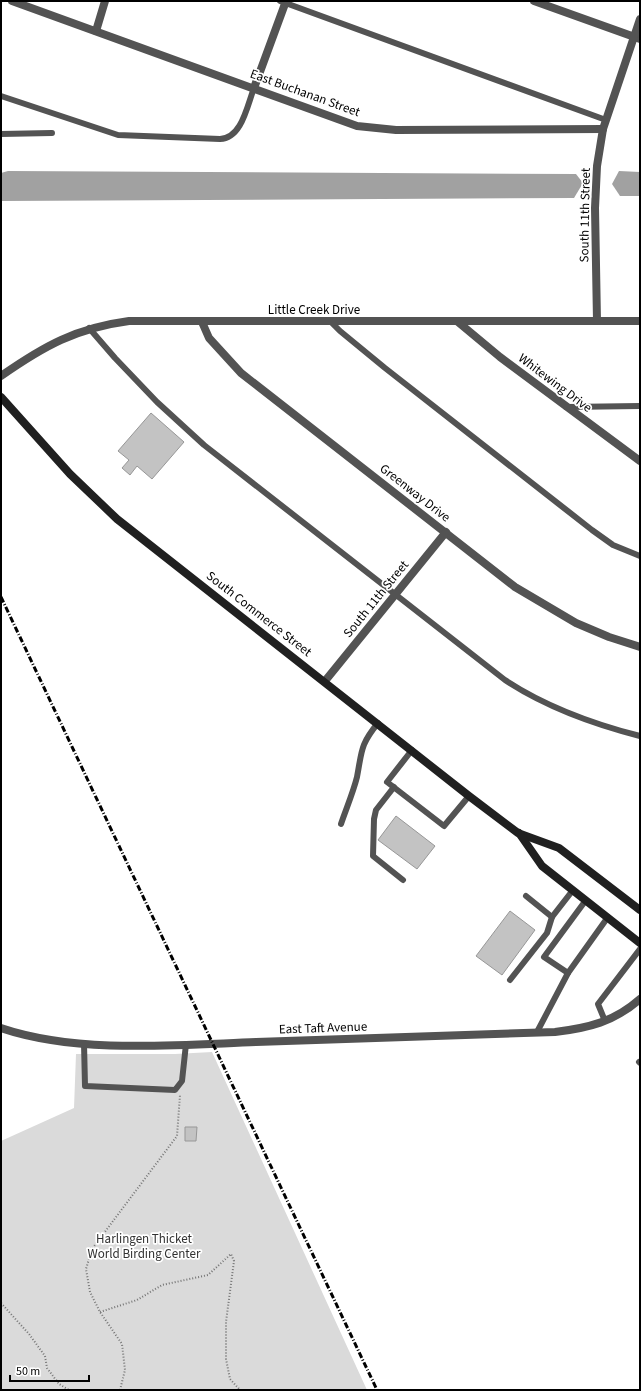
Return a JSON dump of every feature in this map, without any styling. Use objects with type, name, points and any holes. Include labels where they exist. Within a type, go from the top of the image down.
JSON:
[{"type":"main road","name":"South Commerce Street","points":[[1,397],[70,474],[117,519],[518,833],[542,866],[640,943]]},
{"type":"main road","name":"South Commerce Street","points":[[518,833],[559,848],[640,910]]},
{"type":"street","name":"East Buchanan Street","points":[[12,1],[357,126],[396,130],[603,129]]},
{"type":"street","points":[[96,31],[105,1]]},
{"type":"street","points":[[534,1],[637,38]]},
{"type":"street","points":[[254,88],[284,2]]},
{"type":"street","name":"South 11th Street","points":[[597,321],[595,188],[603,129],[637,38],[640,20]]},
{"type":"street","name":"Little Creek Drive","points":[[1,376],[37,352],[64,337],[90,328],[129,321],[640,321]]},
{"type":"street","name":"Greenway Drive","points":[[202,322],[209,338],[241,373],[515,586],[544,606],[576,623],[609,637],[640,647]]},
{"type":"street","name":"Whitewing Drive","points":[[458,322],[500,357],[640,461]]},
{"type":"street","name":"South 11th Street","points":[[325,681],[446,532]]},
{"type":"street","name":"East Taft Avenue","points":[[1,1028],[48,1039],[84,1043],[186,1044],[537,1032],[583,1029],[620,1014],[640,999]]},
{"type":"lane","points":[[284,2],[606,120]]},
{"type":"lane","points":[[1,96],[118,135],[227,139],[236,133],[254,88]]},
{"type":"lane","points":[[1,134],[52,133]]},
{"type":"lane","points":[[331,322],[385,368],[592,530],[613,545],[640,556]]},
{"type":"lane","points":[[90,328],[115,358],[157,402],[204,445],[522,691],[547,704],[587,720],[640,736]]},
{"type":"lane","points":[[566,407],[640,406]]},
{"type":"lane","points":[[341,824],[357,778],[360,752],[367,736],[378,723]]},
{"type":"lane","points":[[412,750],[387,782],[444,826],[469,796]]},
{"type":"lane","points":[[394,787],[376,810],[374,819],[373,856],[403,880]]},
{"type":"lane","points":[[510,980],[548,933],[552,917],[573,890]]},
{"type":"lane","points":[[526,896],[552,917]]},
{"type":"lane","points":[[568,973],[544,957],[586,900]]},
{"type":"lane","points":[[537,1032],[568,973],[608,917]]},
{"type":"lane","points":[[604,1021],[598,1004],[640,950]]},
{"type":"lane","points":[[84,1043],[85,1086],[175,1090],[182,1081],[186,1044]]},
{"type":"path","points":[[120,1390],[125,1370],[122,1344],[100,1312],[90,1292],[86,1269],[92,1249],[177,1136],[180,1096],[175,1090]]},
{"type":"path","points":[[100,1312],[137,1300],[162,1285],[208,1275],[231,1254],[234,1261],[226,1322],[226,1359],[230,1379],[240,1390]]},
{"type":"path","points":[[1,1302],[29,1334],[45,1356],[47,1368],[59,1384],[69,1390]]},
{"type":"green space","name":"Harlingen Thicket World Birding Center","points":[[212,1052],[367,1390],[1,1390],[1,1141],[74,1108],[76,1054],[175,1054]]},
{"type":"shaded area","points":[[8,171],[576,174],[583,183],[574,198],[1,201],[1,173]]},
{"type":"shaded area","points":[[619,171],[640,172],[640,196],[620,196],[612,184]]},
{"type":"building","points":[[151,413],[184,442],[152,479],[137,466],[130,475],[122,468],[129,460],[118,451]]},
{"type":"building","points":[[396,816],[435,846],[417,869],[378,840]]},
{"type":"building","points":[[510,911],[535,930],[502,975],[476,956]]},
{"type":"building","points":[[185,1127],[197,1127],[196,1141],[185,1141]]},
{"type":"railway","points":[[1,597],[377,1390]]}]
